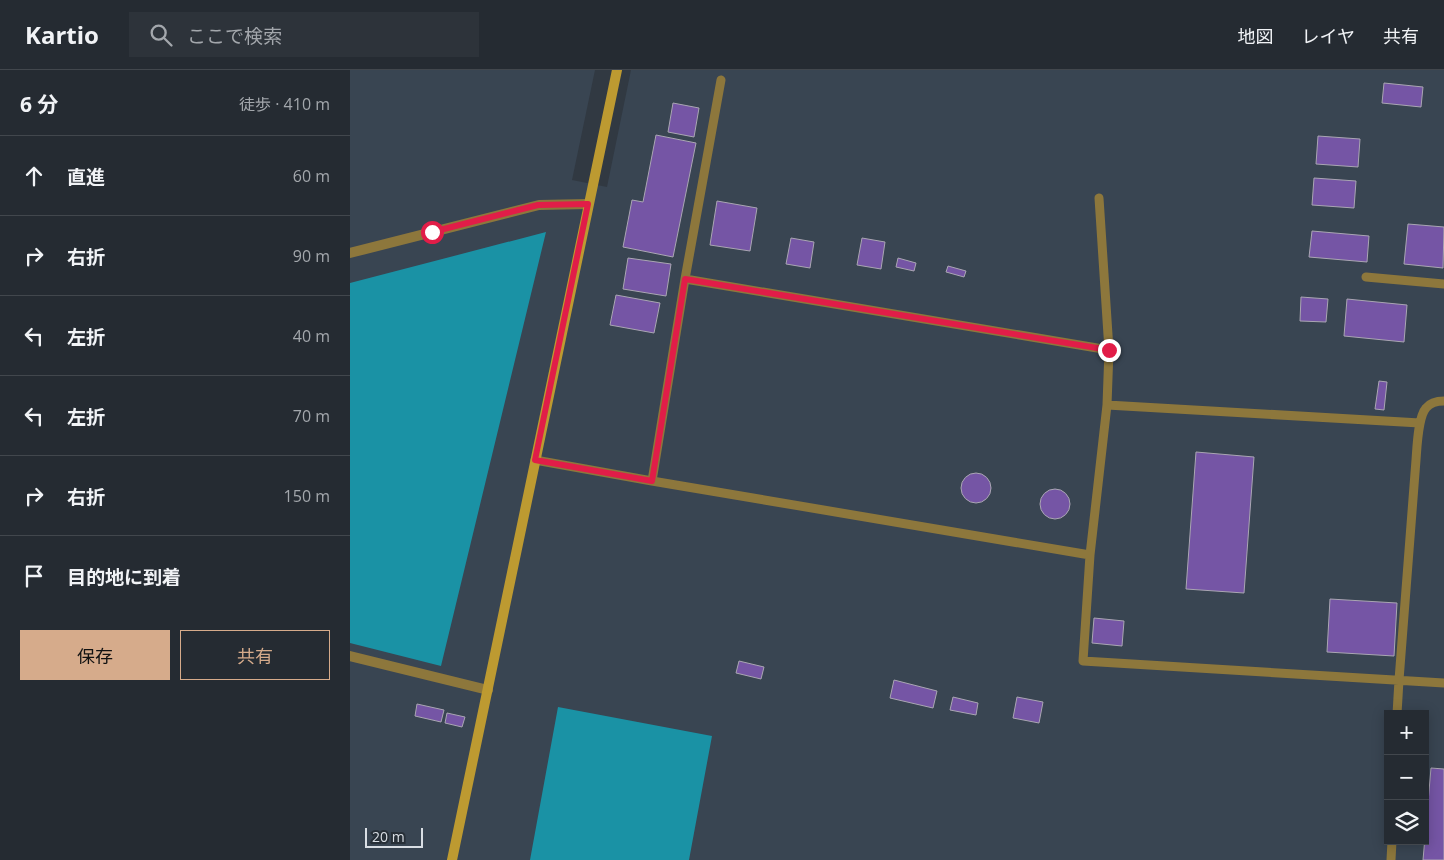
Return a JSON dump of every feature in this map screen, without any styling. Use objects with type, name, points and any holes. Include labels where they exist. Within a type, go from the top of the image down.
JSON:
[{"type":"street","points":[[452,860],[617,70]]},
{"type":"street","points":[[350,253],[538,205],[588,204]]},
{"type":"street","points":[[350,656],[488,690]]},
{"type":"lane","points":[[652,481],[685,279],[721,80]]},
{"type":"lane","points":[[1099,198],[1109,350],[1107,405],[1090,555],[1083,661],[1444,683]]},
{"type":"lane","points":[[1366,277],[1444,284]]},
{"type":"lane","points":[[685,279],[1109,350]]},
{"type":"lane","points":[[1397,710],[1398,680],[1420,423],[1424,410],[1430,405],[1444,400]]},
{"type":"lane","points":[[1107,405],[1420,423]]},
{"type":"lane","points":[[535,460],[1090,555]]},
{"type":"lane","points":[[1392,845],[1392,860]]},
{"type":"shaded area","points":[[350,70],[595,70],[572,180],[607,187],[631,70],[1444,70],[1444,860],[350,860]]},
{"type":"water","points":[[546,232],[441,666],[350,643],[350,283]]},
{"type":"water","points":[[558,707],[712,736],[689,860],[530,860]]},
{"type":"building","points":[[1384,83],[1423,87],[1421,107],[1382,103]]},
{"type":"building","points":[[673,103],[699,108],[694,137],[668,132]]},
{"type":"building","points":[[656,135],[696,143],[673,257],[623,247],[632,200],[643,202]]},
{"type":"building","points":[[1318,136],[1360,139],[1358,167],[1316,164]]},
{"type":"building","points":[[1314,178],[1356,181],[1354,208],[1312,205]]},
{"type":"building","points":[[717,201],[757,208],[750,251],[710,245]]},
{"type":"building","points":[[1408,224],[1444,227],[1443,268],[1404,264]]},
{"type":"building","points":[[1312,231],[1369,236],[1367,262],[1309,257]]},
{"type":"building","points":[[791,238],[814,242],[810,268],[786,264]]},
{"type":"building","points":[[862,238],[885,242],[881,269],[857,265]]},
{"type":"building","points":[[628,258],[671,264],[666,296],[623,289]]},
{"type":"building","points":[[898,258],[916,263],[914,271],[896,267]]},
{"type":"building","points":[[948,266],[966,271],[964,277],[946,272]]},
{"type":"building","points":[[616,295],[660,303],[654,333],[610,325]]},
{"type":"building","points":[[1301,297],[1328,299],[1326,322],[1300,321]]},
{"type":"building","points":[[1347,299],[1407,305],[1404,342],[1344,336]]},
{"type":"building","points":[[1379,381],[1387,382],[1384,410],[1375,409]]},
{"type":"building","points":[[1196,452],[1254,457],[1244,593],[1186,589]]},
{"type":"building","points":[[976,473],[987,477],[991,488],[987,499],[976,503],[965,499],[961,488],[965,477]]},
{"type":"building","points":[[1055,489],[1066,493],[1070,504],[1066,515],[1055,519],[1044,515],[1040,504],[1044,493]]},
{"type":"building","points":[[1330,599],[1397,603],[1394,656],[1327,652]]},
{"type":"building","points":[[1094,618],[1124,621],[1122,646],[1092,643]]},
{"type":"building","points":[[739,661],[764,667],[761,679],[736,673]]},
{"type":"building","points":[[894,680],[937,691],[933,708],[890,698]]},
{"type":"building","points":[[953,697],[978,703],[976,715],[950,710]]},
{"type":"building","points":[[1017,697],[1043,702],[1039,723],[1013,718]]},
{"type":"building","points":[[417,704],[444,710],[441,722],[415,716]]},
{"type":"building","points":[[447,713],[465,717],[462,727],[445,723]]},
{"type":"building","points":[[1431,768],[1444,769],[1444,860],[1423,860],[1424,845],[1429,845]]},
{"type":"route","points":[[432,232],[538,205],[588,204],[535,460],[652,481],[685,279],[1109,350]]}]
